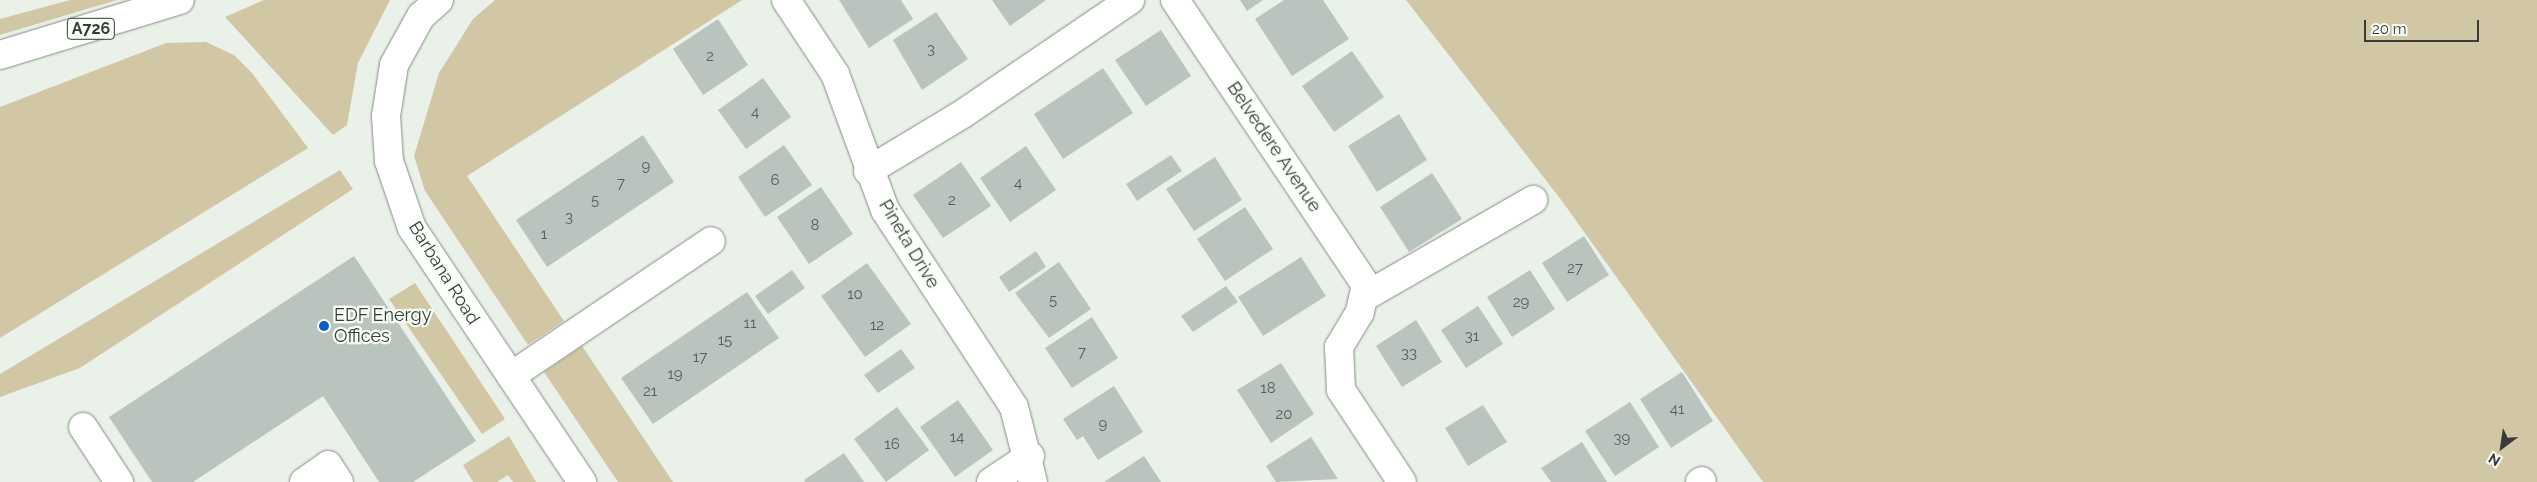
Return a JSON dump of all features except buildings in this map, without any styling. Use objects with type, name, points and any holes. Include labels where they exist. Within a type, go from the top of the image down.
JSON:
[{"type":"main road","name":"A726","points":[[0,55],[180,0]]},
{"type":"main road","name":"Barbana Road","points":[[439,0],[422,16],[394,65],[386,116],[390,161],[412,228],[582,482]]},
{"type":"main road","name":"Pineta Drive","points":[[786,0],[835,74],[868,171],[888,215],[1014,407],[1031,469],[991,482]]},
{"type":"main road","points":[[868,171],[964,113],[1130,0]]},
{"type":"main road","name":"Belvedere Avenue","points":[[1175,0],[1361,275],[1366,296]]},
{"type":"main road","points":[[1402,482],[1341,390],[1339,347],[1366,296],[1533,200]]},
{"type":"main road","points":[[511,376],[711,241]]},
{"type":"main road","points":[[82,427],[119,482]]},
{"type":"main road","points":[[304,482],[328,465],[339,482]]},
{"type":"shaded area","points":[[70,0],[117,0],[0,35],[0,19]]},
{"type":"shaded area","points":[[264,0],[390,0],[358,63],[347,125],[333,135],[225,17]]},
{"type":"shaded area","points":[[495,0],[742,0],[467,176],[564,321],[528,345],[425,191],[414,156],[439,73],[473,19]]},
{"type":"shaded area","points":[[1406,0],[2537,0],[2537,482],[1763,482],[1562,201]]},
{"type":"shaded area","points":[[206,42],[234,55],[252,73],[308,148],[0,338],[0,107],[166,43]]},
{"type":"shaded area","points":[[340,170],[353,189],[80,368],[0,397],[0,374]]},
{"type":"shaded area","points":[[415,283],[505,419],[482,434],[389,299]]},
{"type":"shaded area","points":[[582,346],[673,482],[618,482],[544,372]]},
{"type":"shaded area","points":[[509,436],[536,482],[513,482],[508,475],[497,482],[473,482],[463,465]]},
{"type":"place","name":"EDF Energy Offices","points":[[324,326]]}]
